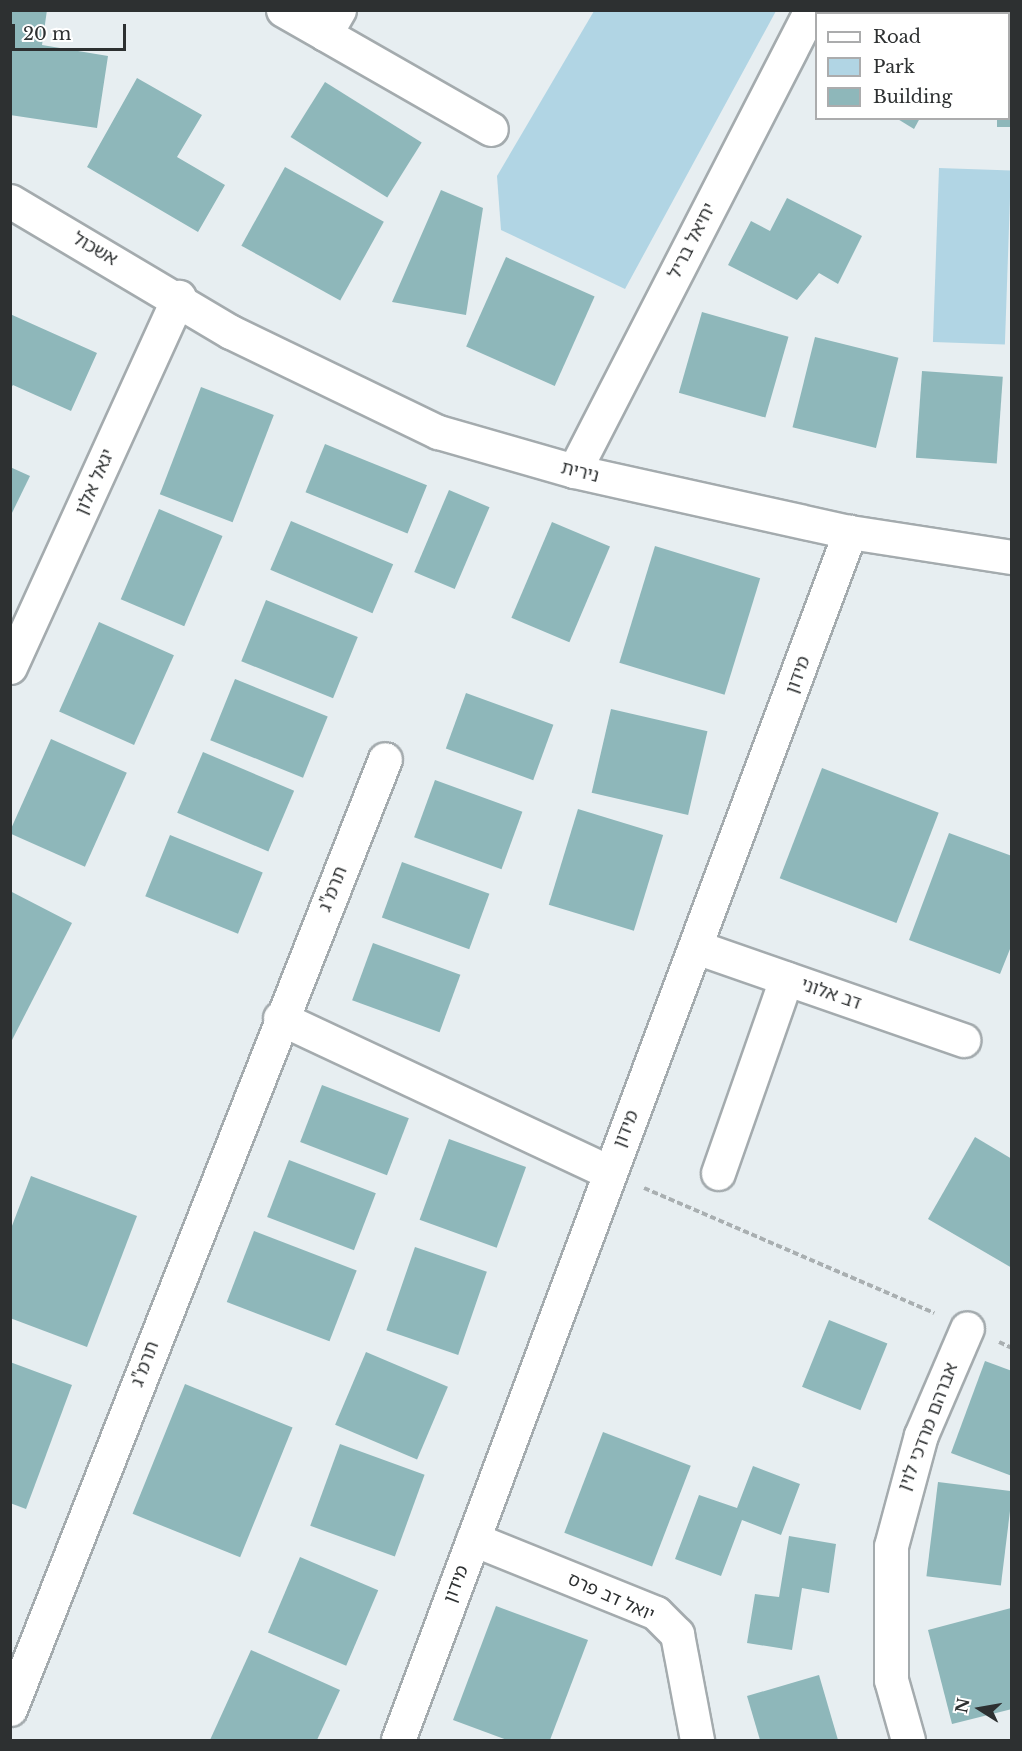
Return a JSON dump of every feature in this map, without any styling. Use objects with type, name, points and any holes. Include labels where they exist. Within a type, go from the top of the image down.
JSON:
[{"type":"street","points":[[283,10],[332,22],[491,129]]},
{"type":"street","name":"יחיאל בריל","points":[[574,471],[811,10]]},
{"type":"street","name":"אשכול","points":[[10,201],[178,297]]},
{"type":"street","name":"נירית","points":[[178,297],[231,332],[359,398],[438,432],[574,471],[850,532],[1011,557]]},
{"type":"street","name":"יגאל אלון","points":[[10,667],[178,297]]},
{"type":"street","name":"מידון","points":[[401,1736],[609,1172],[699,948],[850,532]]},
{"type":"street","name":"תרמ\"ג","points":[[10,1709],[280,1018],[385,759]]},
{"type":"street","name":"דב אלוני","points":[[699,948],[963,1040]]},
{"type":"street","points":[[718,1173],[786,979]]},
{"type":"street","points":[[280,1018],[609,1172]]},
{"type":"street","name":"אברהם מרדכי לוין","points":[[908,1740],[891,1680],[891,1546],[918,1445],[968,1328]]},
{"type":"street","name":"יואל דב פרס","points":[[473,1539],[656,1613],[677,1634],[697,1740]]},
{"type":"path","points":[[609,1172],[1011,1348]]},
{"type":"green space","points":[[594,11],[776,11],[625,289],[501,230],[497,176]]},
{"type":"green space","points":[[926,11],[1011,11],[1011,43],[1010,12]]},
{"type":"green space","points":[[939,168],[1011,171],[1005,344],[933,342]]},
{"type":"building","points":[[10,10],[47,10],[42,45],[108,56],[97,128],[10,115]]},
{"type":"building","points":[[137,78],[202,115],[177,157],[225,185],[198,232],[87,167]]},
{"type":"building","points":[[325,82],[422,142],[387,198],[291,137]]},
{"type":"building","points":[[1010,98],[1012,127],[997,127],[997,120],[1010,120]]},
{"type":"building","points":[[899,120],[919,120],[914,129]]},
{"type":"building","points":[[285,167],[384,222],[340,300],[241,246]]},
{"type":"building","points":[[441,190],[483,208],[466,315],[392,302]]},
{"type":"building","points":[[787,198],[862,236],[838,284],[819,273],[797,300],[728,265],[751,221],[770,231]]},
{"type":"building","points":[[506,257],[595,296],[555,386],[466,347]]},
{"type":"building","points":[[702,312],[789,337],[765,418],[679,393]]},
{"type":"building","points":[[10,314],[97,353],[71,411],[13,385],[10,389]]},
{"type":"building","points":[[815,337],[898,358],[876,448],[793,427]]},
{"type":"building","points":[[922,371],[1003,377],[997,463],[916,458]]},
{"type":"building","points":[[201,387],[274,415],[233,522],[160,494]]},
{"type":"building","points":[[325,444],[427,485],[408,533],[306,492]]},
{"type":"building","points":[[10,467],[30,476],[10,517]]},
{"type":"building","points":[[449,490],[490,507],[455,589],[414,572]]},
{"type":"building","points":[[159,509],[223,536],[184,626],[121,599]]},
{"type":"building","points":[[291,521],[393,564],[372,613],[270,570]]},
{"type":"building","points":[[552,522],[610,547],[569,642],[511,618]]},
{"type":"building","points":[[655,546],[760,578],[725,695],[619,663]]},
{"type":"building","points":[[266,600],[358,637],[333,698],[241,661]]},
{"type":"building","points":[[99,622],[174,655],[134,745],[59,712]]},
{"type":"building","points":[[235,679],[328,716],[303,778],[210,740]]},
{"type":"building","points":[[466,693],[553,725],[533,780],[446,748]]},
{"type":"building","points":[[611,709],[707,731],[688,815],[592,793]]},
{"type":"building","points":[[51,739],[127,773],[85,867],[10,833]]},
{"type":"building","points":[[203,752],[294,791],[268,851],[177,813]]},
{"type":"building","points":[[822,768],[939,813],[896,923],[780,878]]},
{"type":"building","points":[[435,780],[522,812],[502,869],[414,837]]},
{"type":"building","points":[[578,809],[663,835],[634,931],[549,905]]},
{"type":"building","points":[[949,833],[1012,856],[1012,944],[1000,974],[909,940]]},
{"type":"building","points":[[170,835],[263,872],[238,934],[145,896]]},
{"type":"building","points":[[402,862],[489,894],[469,949],[382,917]]},
{"type":"building","points":[[10,891],[72,923],[10,1044]]},
{"type":"building","points":[[373,943],[460,975],[440,1032],[352,1000]]},
{"type":"building","points":[[322,1085],[409,1118],[387,1175],[300,1142]]},
{"type":"building","points":[[975,1137],[1012,1159],[1012,1268],[928,1219]]},
{"type":"building","points":[[449,1139],[526,1167],[497,1248],[420,1220]]},
{"type":"building","points":[[289,1160],[376,1193],[354,1250],[267,1217]]},
{"type":"building","points":[[31,1176],[137,1216],[87,1347],[10,1318],[10,1231]]},
{"type":"building","points":[[254,1231],[357,1270],[329,1341],[227,1302]]},
{"type":"building","points":[[415,1247],[487,1272],[458,1355],[386,1330]]},
{"type":"building","points":[[829,1320],[887,1344],[860,1410],[802,1387]]},
{"type":"building","points":[[366,1352],[448,1387],[417,1459],[335,1425]]},
{"type":"building","points":[[985,1361],[1012,1371],[1012,1476],[951,1453]]},
{"type":"building","points":[[10,1362],[72,1385],[26,1509],[10,1503]]},
{"type":"building","points":[[185,1384],[293,1427],[240,1557],[133,1514]]},
{"type":"building","points":[[603,1432],[691,1466],[652,1567],[564,1533]]},
{"type":"building","points":[[340,1444],[425,1475],[395,1557],[310,1526]]},
{"type":"building","points":[[753,1466],[800,1484],[781,1535],[742,1520],[721,1576],[675,1559],[699,1495],[737,1508]]},
{"type":"building","points":[[938,1482],[1012,1491],[1001,1585],[926,1576]]},
{"type":"building","points":[[789,1536],[836,1544],[829,1593],[802,1588],[792,1650],[747,1643],[755,1594],[779,1597]]},
{"type":"building","points":[[300,1557],[378,1590],[346,1666],[268,1632]]},
{"type":"building","points":[[496,1606],[588,1640],[550,1740],[507,1740],[453,1720]]},
{"type":"building","points":[[1011,1608],[1012,1709],[952,1724],[928,1630]]},
{"type":"building","points":[[251,1650],[340,1690],[317,1740],[210,1740]]},
{"type":"building","points":[[819,1675],[838,1740],[760,1740],[747,1696]]}]
